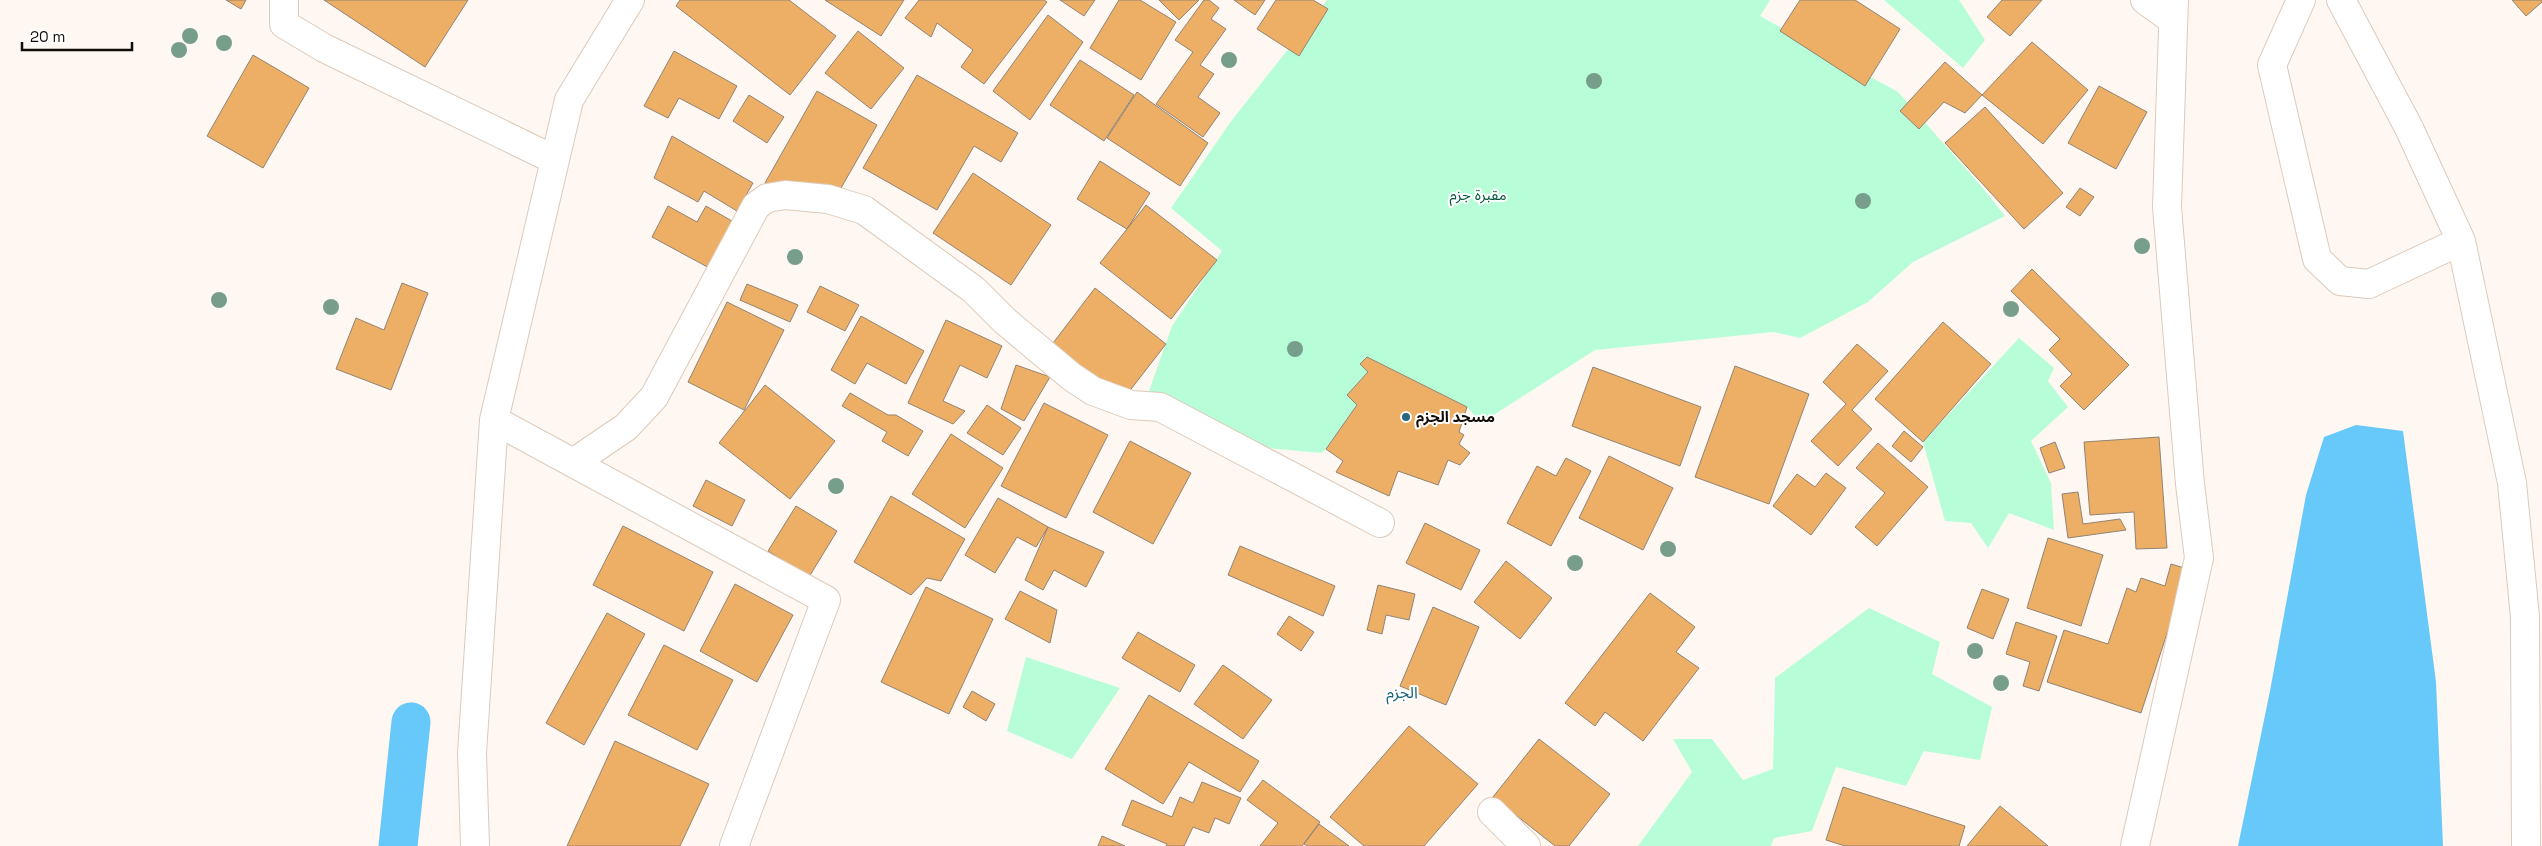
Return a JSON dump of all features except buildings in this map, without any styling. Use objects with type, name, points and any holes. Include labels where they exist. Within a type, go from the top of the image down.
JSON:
[{"type":"street","points":[[284,0],[284,24],[324,48],[555,160]]},
{"type":"street","points":[[475,846],[472,753],[494,420],[569,100],[630,0]]},
{"type":"street","points":[[2135,846],[2199,558],[2190,484],[2167,208],[2173,10],[2145,0]]},
{"type":"street","points":[[2301,0],[2272,66],[2317,259],[2340,281],[2369,284],[2461,241]]},
{"type":"street","points":[[2341,0],[2409,128],[2461,241],[2512,483],[2533,610],[2526,846]]},
{"type":"street","points":[[574,463],[626,427],[654,397],[756,206],[767,198],[785,194],[828,200],[864,210],[974,290],[1020,334],[1072,377],[1093,391],[1131,405],[1160,407],[1380,523]]},
{"type":"street","points":[[494,420],[826,600],[734,846]]},
{"type":"street","points":[[1492,812],[1526,846]]},
{"type":"green space","name":"مقبرة جزم","points":[[1327,0],[1770,0],[1760,16],[1898,92],[1982,187],[2005,216],[1913,262],[1868,302],[1800,338],[1774,332],[1595,350],[1481,423],[1467,407],[1367,357],[1360,364],[1368,372],[1347,395],[1357,405],[1326,449],[1321,453],[1245,446],[1149,391],[1172,326],[1222,251],[1171,208],[1232,120]]},
{"type":"green space","points":[[1884,0],[1959,0],[1985,40],[1963,68]]},
{"type":"green space","points":[[2019,338],[2054,368],[2048,381],[2068,407],[2031,441],[2051,483],[2054,530],[2009,513],[1988,548],[1971,523],[1945,521],[1923,442]]},
{"type":"green space","points":[[1869,608],[1940,642],[1932,674],[1992,707],[1980,760],[1924,751],[1906,786],[1836,767],[1812,831],[1774,838],[1771,846],[1638,846],[1692,772],[1673,739],[1712,739],[1743,780],[1773,769],[1775,678]]},
{"type":"green space","points":[[1026,657],[1120,688],[1072,759],[1007,731]]},
{"type":"water","points":[[2356,425],[2403,431],[2436,682],[2443,846],[2238,846],[2270,691],[2306,495],[2324,437]]},
{"type":"waterway","points":[[398,846],[411,722]]},
{"type":"place","name":"مسجد الجزم","points":[[1406,417]]},
{"type":"district","name":"الجزم","points":[[1402,692]]}]
